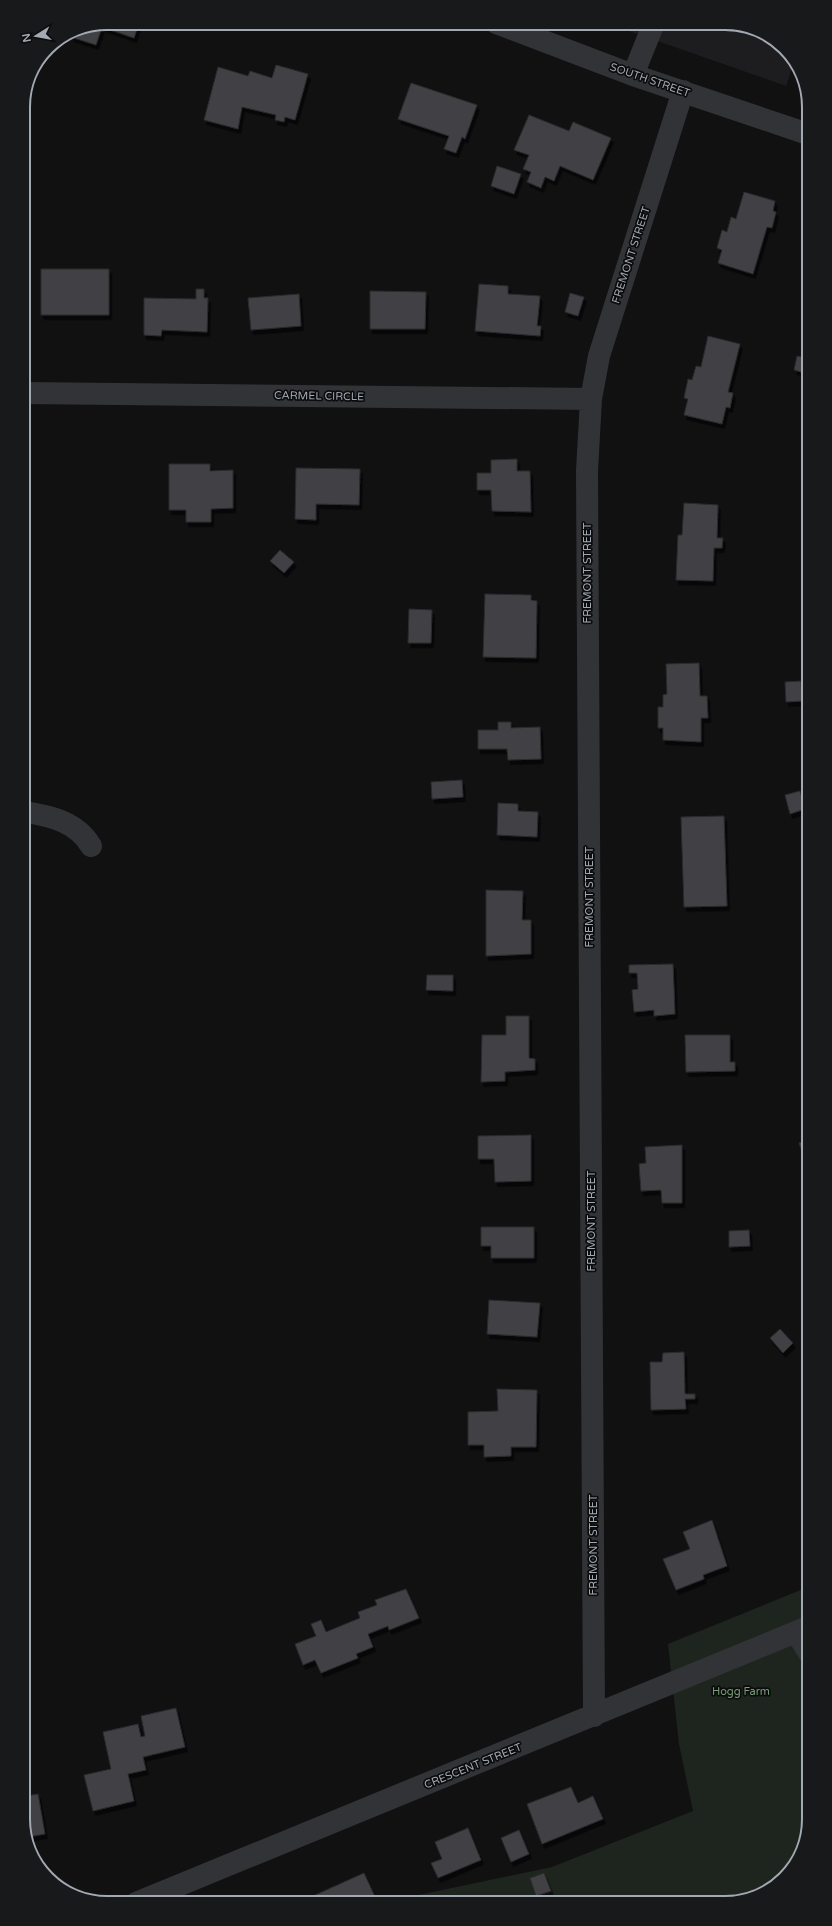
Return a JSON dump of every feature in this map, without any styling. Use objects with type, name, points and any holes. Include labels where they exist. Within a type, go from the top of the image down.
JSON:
[{"type":"street","name":"SOUTH STREET","points":[[514,30],[633,75],[802,132]]},
{"type":"street","points":[[633,75],[651,30]]},
{"type":"street","name":"FREMONT STREET","points":[[594,1716],[587,471],[591,399],[599,356],[683,91]]},
{"type":"street","name":"CARMEL CIRCLE","points":[[30,385],[48,394]]},
{"type":"street","name":"CARMEL CIRCLE","points":[[30,393],[591,399]]},
{"type":"street","points":[[30,813],[52,817],[76,828],[91,846]]},
{"type":"street","name":"CRESCENT STREET","points":[[153,1896],[802,1630]]},
{"type":"shaded area","points":[[626,30],[730,30],[754,36],[772,46],[789,64],[792,69],[786,86]]},
{"type":"green space","name":"Hogg Farm","points":[[802,1589],[802,1819],[798,1844],[783,1870],[768,1883],[759,1888],[740,1895],[730,1896],[414,1896],[552,1867],[693,1811],[679,1744],[668,1644]]},
{"type":"building","points":[[111,30],[137,30],[134,38]]},
{"type":"building","points":[[101,31],[96,45],[73,38],[82,34]]},
{"type":"building","points":[[276,65],[308,74],[295,120],[285,117],[284,122],[275,120],[276,115],[242,107],[238,129],[204,120],[218,67],[248,76],[250,71],[272,78]]},
{"type":"building","points":[[411,83],[477,105],[465,139],[462,137],[456,153],[444,149],[449,136],[398,119]]},
{"type":"building","points":[[529,115],[569,131],[573,122],[611,138],[593,180],[560,166],[554,181],[545,177],[541,188],[527,182],[531,172],[523,169],[529,155],[514,150]]},
{"type":"building","points":[[497,166],[521,174],[514,194],[491,186]]},
{"type":"building","points":[[744,192],[775,201],[773,211],[776,212],[772,228],[767,227],[753,274],[718,263],[722,250],[717,248],[722,230],[727,232],[731,217],[736,219]]},
{"type":"building","points":[[41,269],[109,269],[109,315],[41,315]]},
{"type":"building","points":[[479,284],[508,286],[508,294],[540,296],[537,326],[541,326],[540,336],[475,331]]},
{"type":"building","points":[[196,289],[204,289],[204,298],[208,298],[207,332],[162,330],[161,336],[144,335],[144,298],[196,299]]},
{"type":"building","points":[[370,291],[426,292],[425,329],[370,329]]},
{"type":"building","points":[[570,293],[584,297],[578,316],[565,312]]},
{"type":"building","points":[[299,294],[301,326],[251,330],[248,298]]},
{"type":"building","points":[[708,336],[740,344],[728,392],[733,393],[730,408],[726,407],[722,424],[684,415],[688,399],[684,398],[688,379],[692,380],[696,366],[701,367]]},
{"type":"building","points":[[797,356],[802,357],[802,372],[794,370]]},
{"type":"building","points":[[517,459],[517,471],[530,471],[531,512],[492,511],[491,490],[477,490],[477,473],[491,473],[491,460]]},
{"type":"building","points":[[169,464],[210,464],[210,471],[233,470],[233,508],[211,509],[211,522],[186,522],[186,510],[169,510]]},
{"type":"building","points":[[296,468],[360,469],[359,505],[316,504],[316,520],[295,519]]},
{"type":"building","points":[[684,503],[718,505],[717,538],[723,538],[722,548],[714,548],[713,581],[676,580],[678,535],[682,535]]},
{"type":"building","points":[[280,550],[294,562],[284,573],[270,561]]},
{"type":"building","points":[[485,594],[531,595],[531,600],[537,601],[536,658],[483,657]]},
{"type":"building","points":[[409,609],[432,610],[431,643],[408,643]]},
{"type":"building","points":[[699,663],[700,696],[707,696],[708,718],[701,718],[701,742],[663,740],[663,728],[658,728],[658,707],[663,707],[663,695],[667,694],[666,664]]},
{"type":"building","points":[[801,681],[802,701],[786,702],[785,682]]},
{"type":"building","points":[[498,722],[511,722],[511,728],[540,727],[541,759],[508,760],[507,749],[478,749],[478,730],[498,730]]},
{"type":"building","points":[[462,780],[463,797],[432,799],[431,782]]},
{"type":"building","points":[[800,791],[802,798],[802,810],[790,814],[785,795]]},
{"type":"building","points":[[498,803],[518,804],[518,811],[538,812],[537,837],[497,835]]},
{"type":"building","points":[[724,816],[727,906],[684,907],[681,817]]},
{"type":"building","points":[[486,890],[523,891],[522,920],[531,920],[531,954],[486,956]]},
{"type":"building","points":[[673,964],[675,1014],[654,1016],[654,1010],[634,1012],[632,990],[638,989],[637,973],[629,973],[629,965]]},
{"type":"building","points":[[427,975],[453,975],[453,991],[426,990]]},
{"type":"building","points":[[506,1016],[529,1016],[529,1058],[535,1059],[535,1070],[505,1072],[505,1081],[481,1082],[482,1035],[506,1035]]},
{"type":"building","points":[[685,1035],[730,1035],[730,1062],[735,1062],[735,1071],[686,1072]]},
{"type":"building","points":[[531,1135],[531,1181],[495,1182],[494,1159],[478,1159],[478,1136]]},
{"type":"building","points":[[802,1142],[802,1151],[799,1143]]},
{"type":"building","points":[[682,1145],[682,1203],[662,1203],[661,1190],[641,1191],[639,1164],[646,1163],[645,1147]]},
{"type":"building","points":[[481,1227],[534,1227],[534,1258],[491,1258],[491,1246],[481,1246]]},
{"type":"building","points":[[749,1230],[750,1246],[729,1247],[729,1231]]},
{"type":"building","points":[[489,1300],[540,1303],[537,1337],[487,1334]]},
{"type":"building","points":[[780,1329],[793,1343],[783,1353],[770,1338]]},
{"type":"building","points":[[684,1352],[685,1394],[695,1394],[695,1399],[685,1399],[686,1409],[651,1410],[650,1362],[662,1362],[663,1353]]},
{"type":"building","points":[[497,1389],[537,1390],[536,1447],[511,1447],[511,1456],[484,1457],[484,1445],[468,1445],[468,1412],[498,1411]]},
{"type":"building","points":[[712,1520],[727,1566],[703,1575],[704,1579],[676,1590],[663,1559],[690,1549],[683,1532]]},
{"type":"building","points":[[406,1589],[419,1618],[389,1630],[388,1626],[368,1634],[373,1647],[356,1654],[358,1658],[321,1673],[315,1660],[303,1665],[295,1644],[316,1636],[311,1624],[321,1620],[326,1632],[360,1618],[358,1612],[377,1605],[375,1600]]},
{"type":"building","points":[[176,1708],[185,1747],[143,1757],[146,1770],[128,1774],[134,1801],[93,1811],[84,1775],[111,1769],[103,1732],[138,1724],[141,1737],[145,1736],[141,1716]]},
{"type":"building","points":[[571,1787],[578,1803],[593,1796],[603,1819],[542,1844],[527,1804]]},
{"type":"building","points":[[38,1794],[45,1834],[32,1836],[30,1819],[30,1795]]},
{"type":"building","points":[[468,1828],[481,1860],[438,1878],[431,1863],[442,1859],[435,1842]]},
{"type":"building","points":[[519,1830],[529,1854],[511,1862],[501,1838]]},
{"type":"building","points":[[364,1873],[375,1896],[313,1896]]},
{"type":"building","points":[[544,1873],[551,1891],[536,1896],[530,1878]]}]
